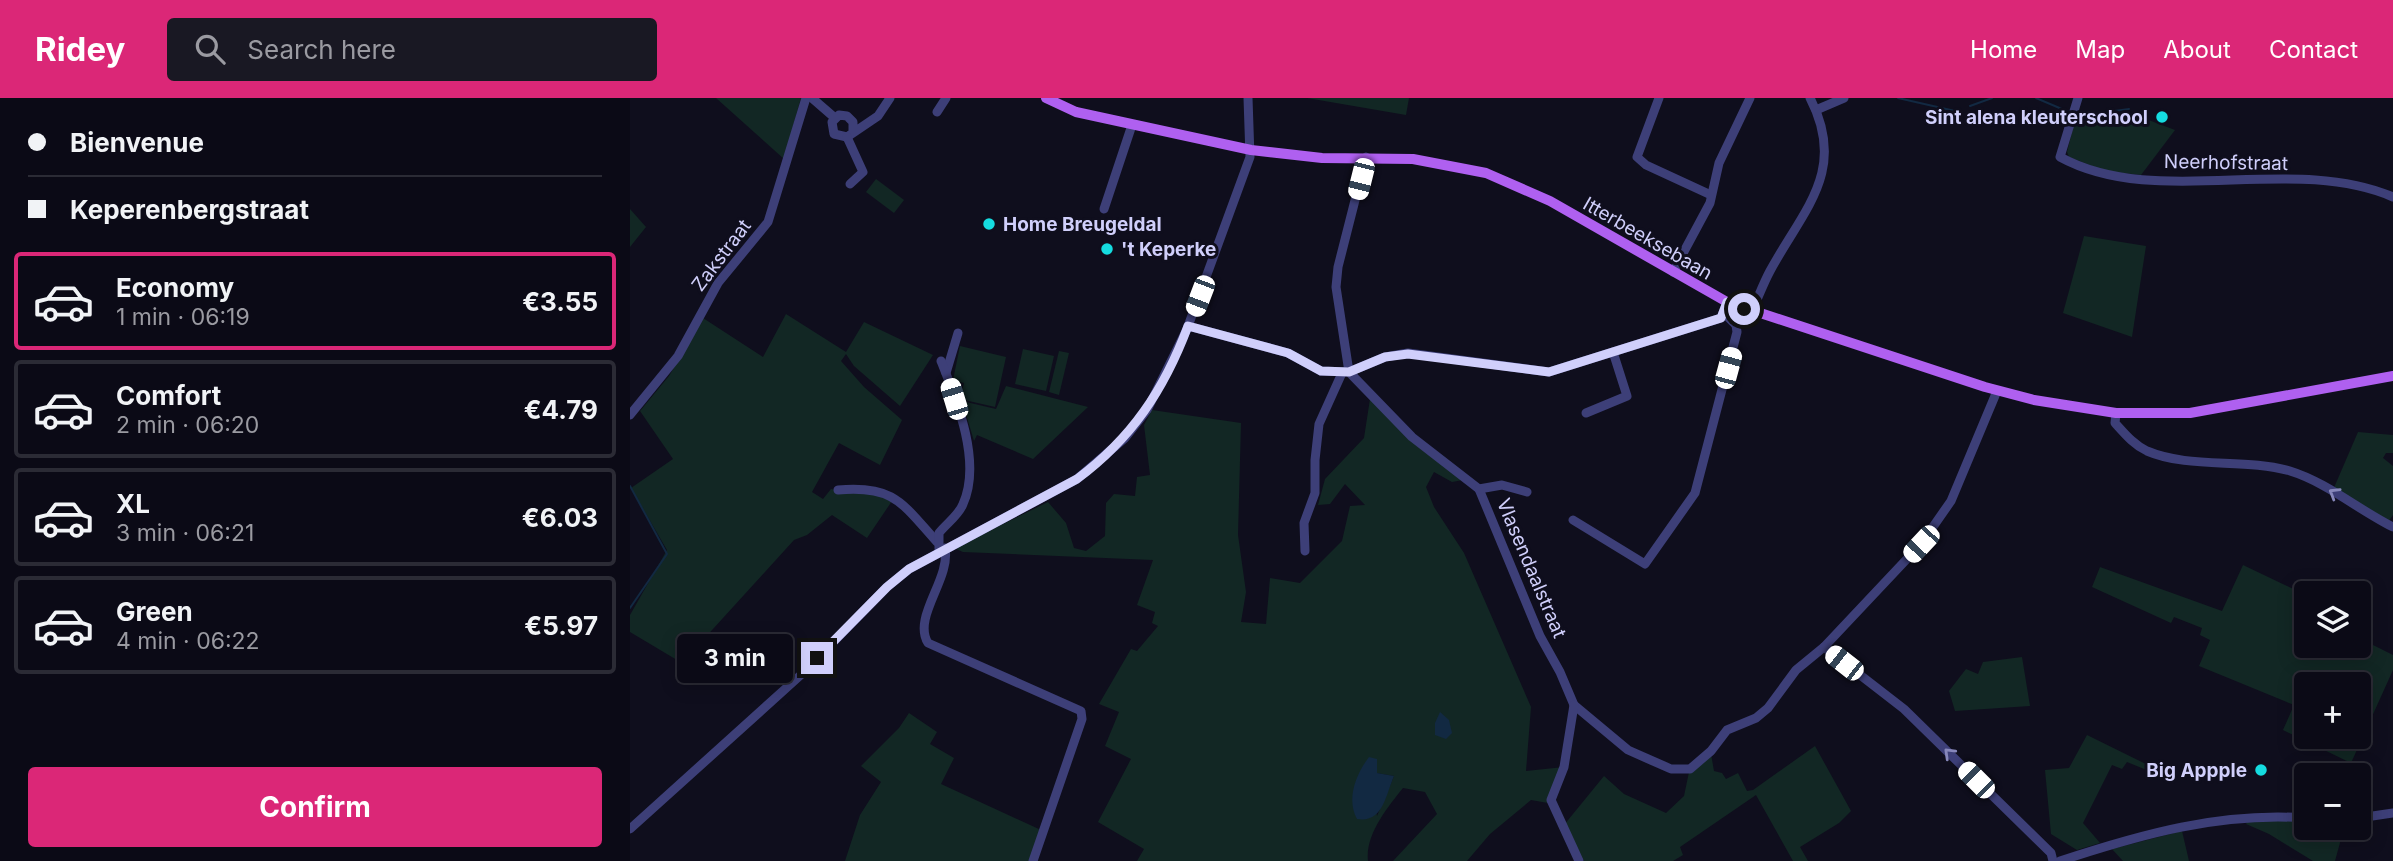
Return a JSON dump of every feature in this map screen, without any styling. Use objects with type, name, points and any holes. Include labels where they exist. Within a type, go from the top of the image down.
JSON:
[{"type":"main road","name":"Itterbeeksebaan","points":[[1046,98],[1076,112],[1251,150],[1321,158],[1413,159],[1486,173],[1549,201],[1673,272],[1726,307],[1752,311],[1997,391],[2116,413],[2190,413],[2393,376]]},
{"type":"street","name":"Zakstraat","points":[[630,415],[678,356],[718,283],[768,222],[806,98]]},
{"type":"street","points":[[811,98],[835,118]]},
{"type":"street","points":[[835,118],[832,131],[837,137],[850,134],[878,116],[890,98]]},
{"type":"street","points":[[937,112],[946,98]]},
{"type":"street","points":[[630,829],[804,672],[887,587],[940,547],[1077,479],[1125,439],[1147,410],[1188,326],[1234,206],[1251,150],[1248,98]]},
{"type":"street","points":[[1660,98],[1637,158],[1646,165],[1711,195]]},
{"type":"street","points":[[1673,272],[1711,195],[1719,163],[1750,98]]},
{"type":"street","points":[[1752,311],[1769,272],[1821,181],[1825,139],[1810,98]]},
{"type":"street","points":[[1816,110],[1844,98]]},
{"type":"street","name":"Neerhofstraat","points":[[2078,98],[2060,156],[2085,168],[2129,177],[2317,180],[2359,186],[2393,197]]},
{"type":"street","points":[[835,118],[843,115],[851,119],[850,134],[863,172],[850,184]]},
{"type":"street","points":[[1104,209],[1132,125]]},
{"type":"street","points":[[1305,551],[1304,518],[1315,494],[1319,424],[1345,372],[1336,287],[1338,267],[1366,157]]},
{"type":"street","points":[[1188,326],[1262,344],[1288,353],[1321,371],[1345,372],[1385,357],[1408,354],[1549,372],[1721,318],[1726,307]]},
{"type":"street","points":[[1573,520],[1645,564],[1690,502],[1700,478],[1737,332],[1726,307]]},
{"type":"street","points":[[946,373],[958,333]]},
{"type":"street","points":[[1586,413],[1627,396],[1613,352]]},
{"type":"street","points":[[941,361],[967,446],[970,480],[962,508],[939,533],[945,564],[924,624],[928,643],[1082,711],[1082,719],[1033,861]]},
{"type":"street","name":"Vlasendaalstraat","points":[[1345,372],[1412,437],[1479,489],[1540,636],[1576,707]]},
{"type":"street","points":[[1576,707],[1604,733],[1646,760],[1671,769],[1690,769],[1711,751],[1727,730],[1756,718],[1768,708],[1796,670],[1824,647],[1921,544],[1951,501],[1997,391]]},
{"type":"street","points":[[2116,413],[2115,424],[2134,443],[2166,457],[2268,466],[2292,472],[2393,527]]},
{"type":"street","points":[[1479,489],[1502,485],[1527,492]]},
{"type":"street","points":[[838,490],[870,487],[903,503],[940,547]]},
{"type":"street","points":[[1824,647],[1904,709],[2052,857]]},
{"type":"street","points":[[1576,707],[1564,767],[1551,800],[1579,861]]},
{"type":"street","points":[[2371,816],[2393,813]]},
{"type":"street","points":[[2060,861],[2113,844],[2243,816],[2294,818]]},
{"type":"green space","points":[[716,98],[801,98],[784,159]]},
{"type":"green space","points":[[1307,98],[1409,98],[1406,115]]},
{"type":"green space","points":[[2130,113],[2175,130],[2141,175],[2105,171],[2069,157],[2067,152],[2075,120]]},
{"type":"green space","points":[[876,179],[904,200],[894,213],[866,192]]},
{"type":"green space","points":[[630,209],[646,227],[630,247]]},
{"type":"green space","points":[[2084,236],[2146,246],[2132,337],[2063,313]]},
{"type":"green space","points":[[786,314],[846,352],[864,322],[933,355],[900,406],[854,366],[846,354],[841,361],[864,387],[902,420],[880,465],[839,443],[812,492],[823,499],[831,489],[850,493],[868,491],[892,501],[867,538],[832,515],[807,535],[794,540],[682,663],[630,632],[630,615],[667,550],[631,488],[673,459],[640,411],[669,376],[703,318],[763,357]]},
{"type":"green space","points":[[960,346],[1006,357],[995,407],[960,399],[964,383],[953,380]]},
{"type":"green space","points":[[1023,349],[1054,356],[1046,391],[1015,384]]},
{"type":"green space","points":[[1059,351],[1069,353],[1059,395],[1049,392]]},
{"type":"green space","points":[[1006,386],[1088,407],[1033,459],[977,435],[974,441],[962,401],[996,409]]},
{"type":"green space","points":[[1370,399],[1418,447],[1463,480],[1452,482],[1434,472],[1426,487],[1434,507],[1464,553],[1531,707],[1526,771],[1564,767],[1548,803],[1531,800],[1490,834],[1467,861],[1393,861],[1437,814],[1425,792],[1403,788],[1384,813],[1374,832],[1368,861],[1137,861],[1144,849],[1098,822],[1131,759],[1105,746],[1119,712],[1099,704],[1131,649],[1137,651],[1158,626],[1152,623],[1155,612],[1137,605],[1153,560],[963,552],[954,548],[1048,502],[1066,523],[1074,548],[1086,551],[1105,536],[1106,503],[1114,494],[1135,496],[1137,477],[1150,475],[1144,425],[1152,410],[1241,423],[1238,535],[1246,592],[1241,622],[1266,624],[1270,578],[1300,583],[1342,541],[1350,506],[1365,505],[1345,484],[1330,504],[1318,505],[1325,479],[1364,438]],"holes":[[[1369,757],[1376,773],[1394,776],[1377,816]]]},
{"type":"green space","points":[[2358,432],[2393,435],[2393,453],[2386,453],[2383,458],[2393,466],[2393,515],[2388,522],[2333,490]]},
{"type":"green space","points":[[2243,565],[2294,589],[2294,658],[2371,658],[2371,644],[2393,655],[2393,670],[2371,719],[2371,672],[2294,672],[2294,705],[2199,666],[2210,640],[2200,635],[2202,628],[2174,617],[2171,623],[2092,587],[2100,567],[2222,611]]},
{"type":"green space","points":[[2022,657],[2030,706],[1955,711],[1949,691],[1966,669],[1978,674],[1983,662]]},
{"type":"green space","points":[[2294,705],[2294,735],[2283,730]]},
{"type":"green space","points":[[909,713],[937,732],[930,744],[954,758],[941,784],[1041,830],[1029,861],[845,861],[860,815],[881,782],[861,766],[899,728]]},
{"type":"green space","points":[[2087,735],[2156,769],[2154,773],[2127,762],[2122,769],[2112,765],[2083,823],[2100,843],[2077,850],[2051,834],[2045,770],[2069,768]]},
{"type":"green space","points":[[1815,746],[1851,811],[1839,823],[1800,847],[1808,861],[1793,861],[1756,795],[1680,847],[1683,855],[1673,861],[1584,861],[1564,825],[1604,776],[1624,794],[1666,813],[1684,796],[1689,772],[1711,754],[1714,771],[1722,773],[1726,779],[1738,773],[1747,791],[1753,790]]},
{"type":"green space","points":[[2322,749],[2357,749],[2351,763]]},
{"type":"green space","points":[[2251,817],[2294,819],[2294,840],[2341,840],[2335,861],[2313,861],[2269,834],[2246,824]]},
{"type":"green space","points":[[2182,831],[2189,861],[2123,861],[2112,849]]},
{"type":"water","points":[[1440,712],[1449,720],[1452,733],[1446,739],[1435,735],[1435,723]]},
{"type":"water","points":[[1369,757],[1377,759],[1377,773],[1394,776],[1378,813],[1366,819],[1357,819],[1352,803],[1354,787]]},
{"type":"waterway","points":[[1898,98],[1955,111]]},
{"type":"waterway","points":[[1970,106],[1992,98]]},
{"type":"waterway","points":[[2036,98],[2069,112]]},
{"type":"waterway","points":[[2079,116],[2129,109]]},
{"type":"waterway","points":[[630,486],[667,554],[630,608]]},
{"type":"place","name":"Sint alena kleuterschool","points":[[2162,117]]},
{"type":"place","name":"Home Breugeldal","points":[[989,224]]},
{"type":"place","name":"'t Keperke","points":[[1107,249]]},
{"type":"place","name":"Big Appple","points":[[2261,770]]},
{"type":"route","points":[[817,658],[887,587],[909,569],[1077,479],[1101,461],[1125,439],[1147,410],[1188,326],[1262,344],[1288,353],[1321,371],[1349,372],[1385,357],[1408,354],[1500,368],[1549,372],[1721,318],[1727,302],[1744,309]]}]
